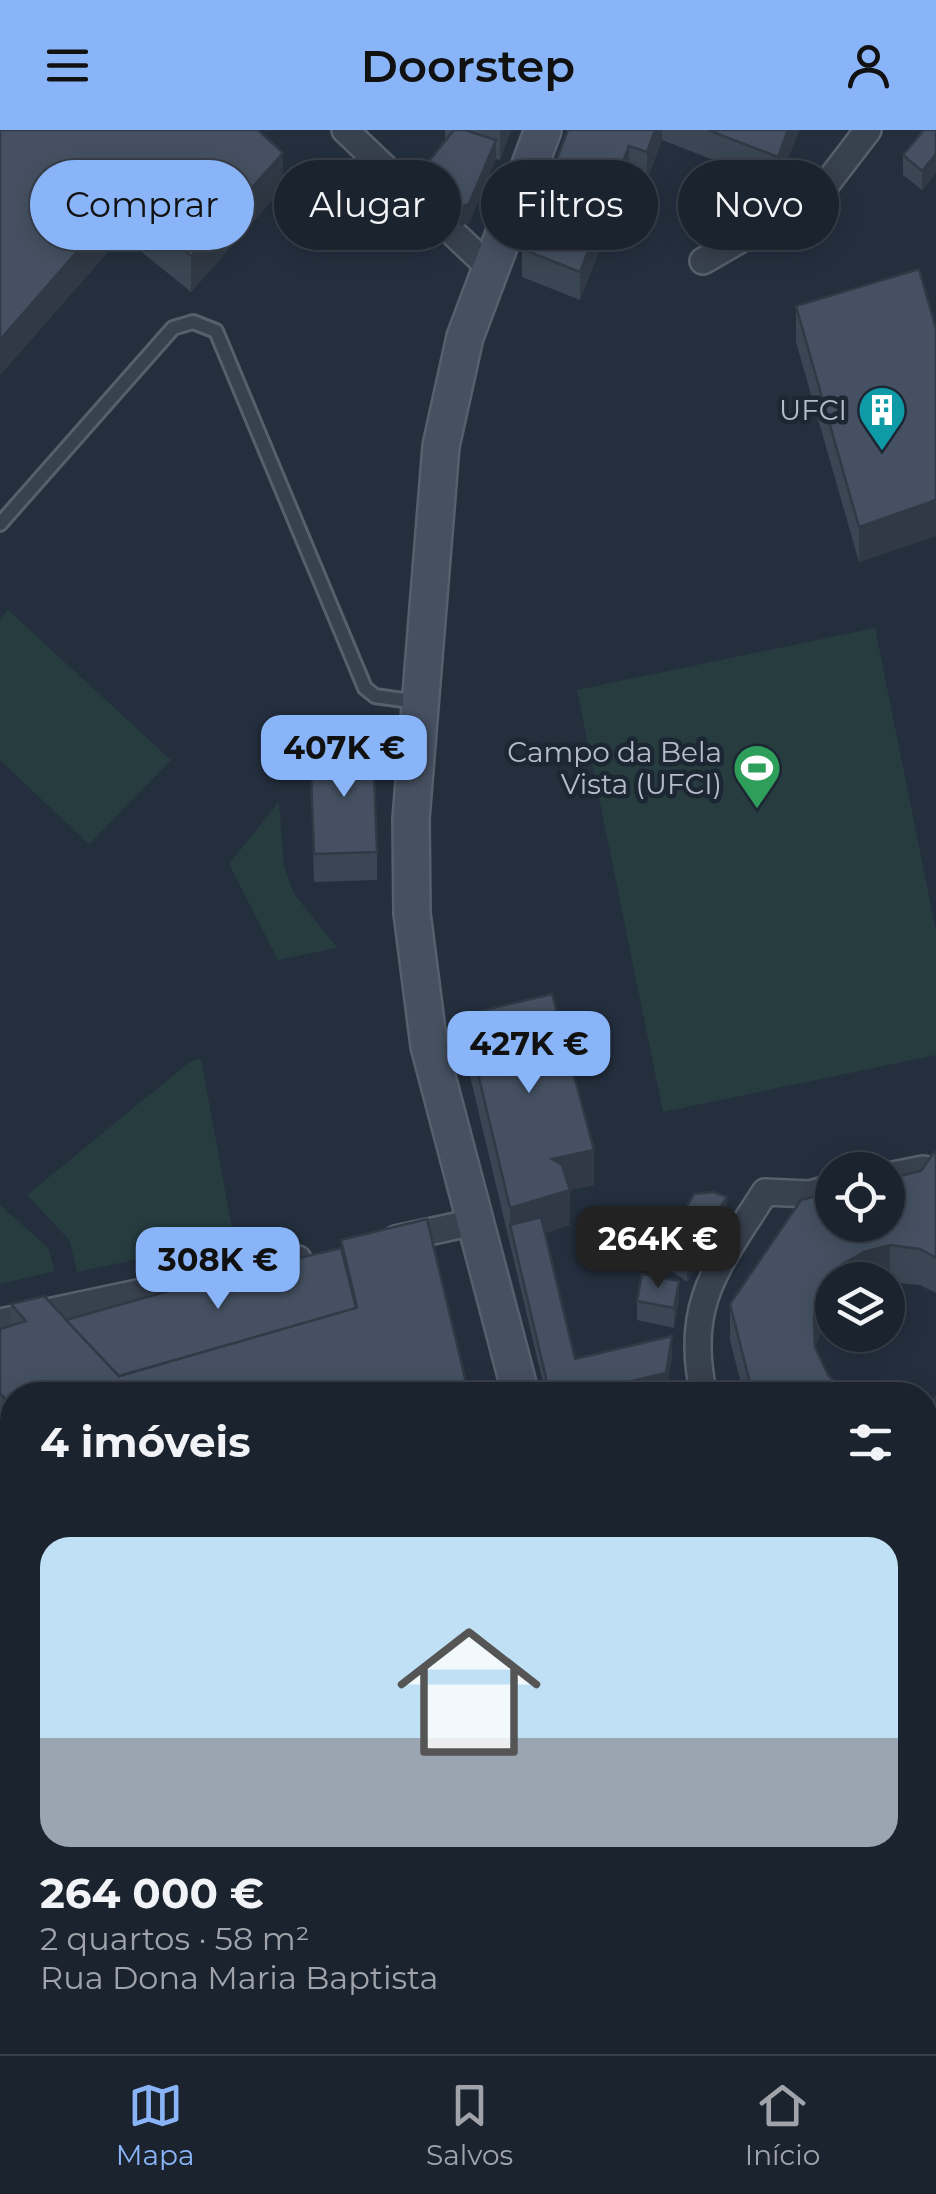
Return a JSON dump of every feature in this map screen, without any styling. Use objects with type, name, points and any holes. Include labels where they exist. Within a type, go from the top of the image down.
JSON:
[{"type":"main road","points":[[517,1382],[429,1046],[412,912],[411,818],[441,446],[465,337],[543,130]]},
{"type":"street","points":[[345,130],[489,267]]},
{"type":"street","points":[[703,260],[819,194],[868,130]]},
{"type":"street","points":[[905,1173],[936,1170]]},
{"type":"street","points":[[701,1382],[696,1334],[700,1307],[710,1282],[747,1220],[765,1192],[796,1195],[815,1191]]},
{"type":"street","points":[[376,1243],[474,1222]]},
{"type":"street","points":[[0,1322],[319,1255]]},
{"type":"lane","points":[[0,524],[173,328],[193,322],[216,330],[364,688],[375,696],[420,702]]},
{"type":"green space","points":[[8,610],[171,760],[89,844],[0,760],[0,619]]},
{"type":"green space","name":"Campo da Bela Vista (UFCI)","points":[[875,628],[936,931],[936,1055],[663,1112],[577,690]]},
{"type":"green space","points":[[279,802],[284,866],[294,894],[337,948],[278,960],[229,864]]},
{"type":"green space","points":[[201,1059],[234,1239],[77,1272],[70,1241],[27,1195],[191,1061]]},
{"type":"green space","points":[[0,1205],[48,1248],[55,1271],[0,1284]]},
{"type":"building","points":[[0,130],[258,130],[283,153],[254,185],[254,160],[30,160],[30,250],[78,250],[0,340]]},
{"type":"building","points":[[454,130],[496,140],[488,160],[481,160],[481,176],[469,204],[461,206],[461,160],[430,160]]},
{"type":"building","points":[[568,130],[655,130],[647,152],[629,146],[624,160],[556,160]]},
{"type":"building","points":[[708,130],[788,130],[778,157]]},
{"type":"building","points":[[924,130],[936,130],[936,154],[922,171],[903,155]]},
{"type":"building","points":[[525,250],[589,250],[580,272]]},
{"type":"building","name":"UFCI","points":[[919,269],[936,329],[936,500],[859,527],[796,306]]},
{"type":"building","points":[[373,745],[377,852],[314,854],[310,748]]},
{"type":"building","points":[[552,994],[594,1150],[552,1159],[562,1165],[570,1190],[510,1208],[464,1015]]},
{"type":"building","points":[[936,1153],[936,1258],[920,1249],[890,1245],[846,1262],[815,1262],[815,1352],[835,1382],[750,1382],[730,1304],[801,1200],[815,1196],[815,1242],[905,1242],[905,1175],[921,1171]]},
{"type":"building","points":[[713,1192],[727,1197],[687,1263],[663,1246],[694,1194]]},
{"type":"building","points":[[541,1217],[575,1359],[672,1336],[666,1373],[628,1382],[547,1382],[510,1225]]},
{"type":"building","points":[[427,1219],[466,1382],[0,1382],[0,1329],[26,1321],[11,1304],[44,1296],[119,1376],[357,1307],[341,1240]]},
{"type":"building","points":[[341,1248],[356,1308],[119,1376],[66,1320],[207,1280]]},
{"type":"building","points":[[642,1274],[679,1281],[674,1308],[637,1301]]},
{"type":"place","name":"UFCI","points":[[882,452]]},
{"type":"place","name":"Campo da Bela Vista (UFCI)","points":[[757,810]]}]
